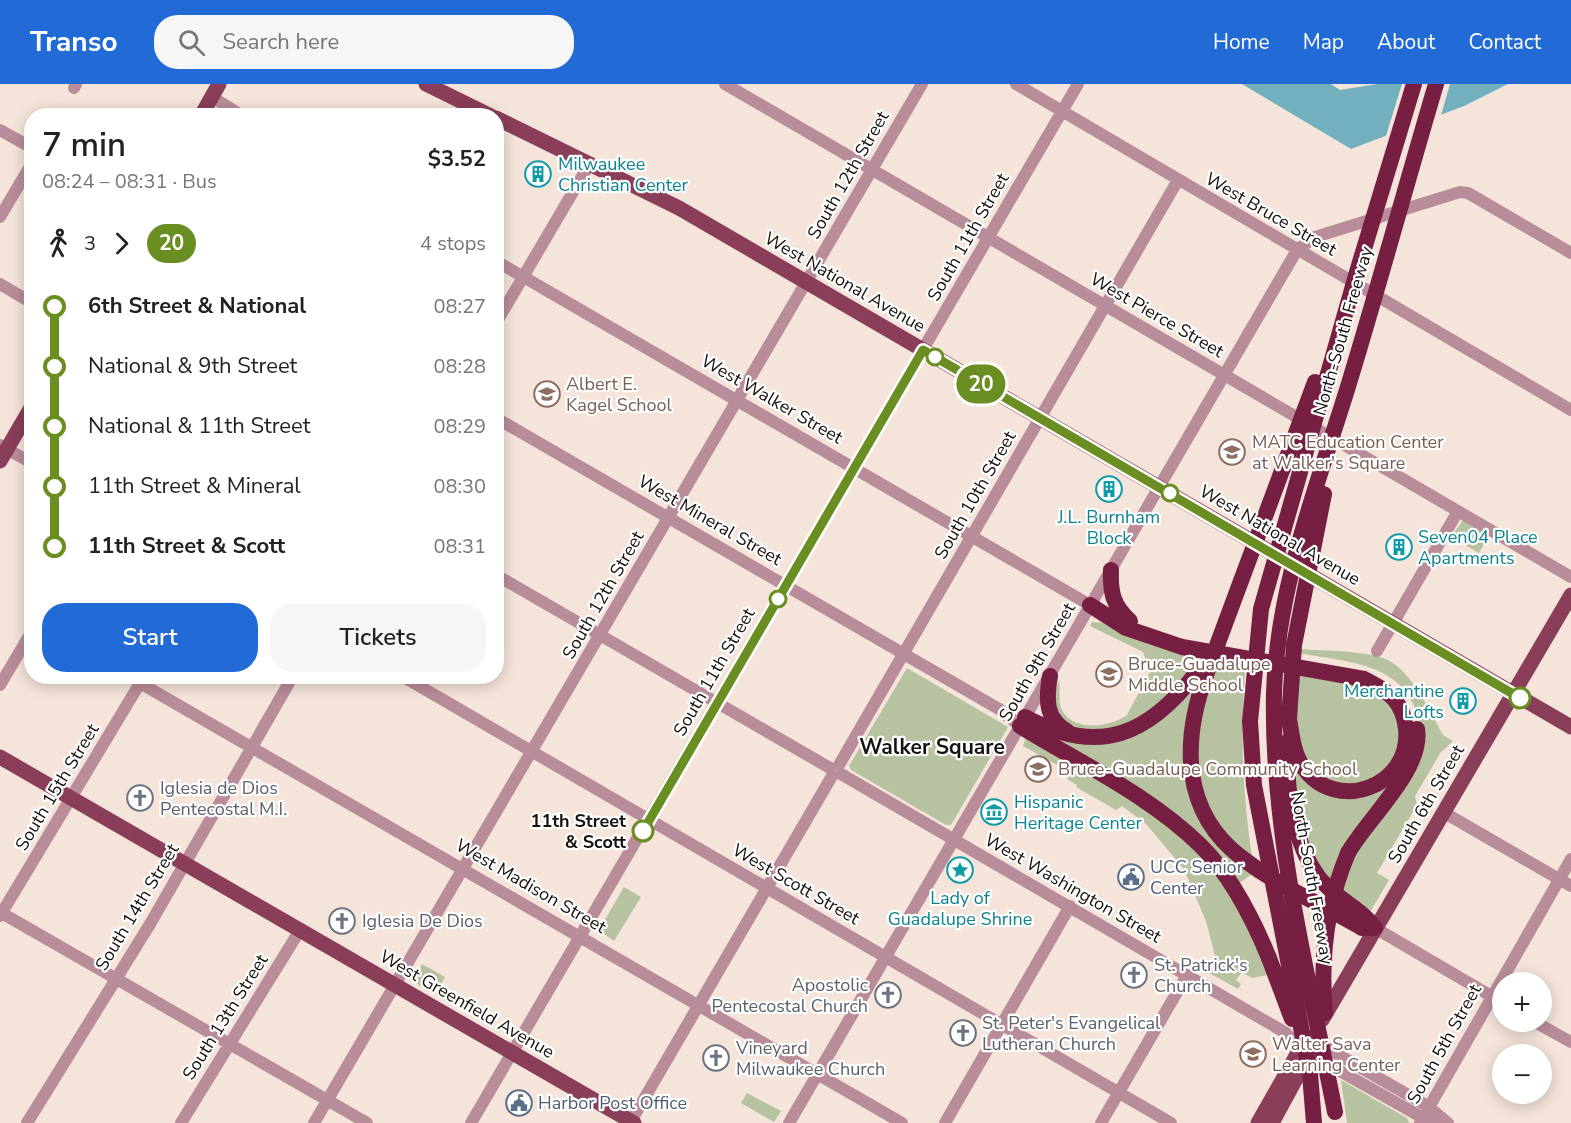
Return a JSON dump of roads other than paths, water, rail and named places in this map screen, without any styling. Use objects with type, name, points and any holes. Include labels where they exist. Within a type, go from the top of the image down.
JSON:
[{"type":"highway","name":"North-South Freeway","points":[[1314,1123],[1310,1074],[1254,785],[1250,722],[1261,609],[1357,272],[1414,84]]},
{"type":"highway","name":"North-South Freeway","points":[[1336,1118],[1282,840],[1276,781],[1274,692],[1280,623],[1297,549],[1350,379],[1436,84]]},
{"type":"highway","points":[[1357,272],[1228,615],[1201,673],[1190,743],[1191,775],[1198,800],[1217,832],[1242,858],[1362,928],[1375,928]]},
{"type":"highway","points":[[1350,379],[1308,564],[1294,645],[1287,750],[1296,830],[1320,879],[1342,900],[1368,918],[1375,928]]},
{"type":"highway","points":[[1111,570],[1112,598],[1118,610],[1130,621]]},
{"type":"highway","points":[[1090,605],[1126,628],[1182,647],[1364,679],[1396,701],[1406,729],[1407,739],[1402,758],[1393,773],[1372,787],[1353,792],[1330,789],[1319,783],[1303,767],[1295,751],[1289,719]]},
{"type":"highway","points":[[1090,605],[1179,637],[1365,670],[1383,677],[1407,700],[1416,719],[1419,737],[1416,753],[1408,771],[1360,832],[1348,853],[1332,901],[1323,966],[1323,996],[1336,1118]]},
{"type":"highway","points":[[1022,722],[1077,736],[1100,737],[1126,732],[1151,720],[1176,699],[1201,673]]},
{"type":"highway","points":[[1050,676],[1046,699],[1047,708],[1060,727],[1077,736]]},
{"type":"highway","points":[[1022,722],[1165,814],[1201,846],[1225,875],[1248,914],[1269,958],[1310,1074]]},
{"type":"main road","points":[[426,84],[471,108]]},
{"type":"main road","points":[[206,108],[216,91]]},
{"type":"main road","name":"West National Avenue","points":[[504,122],[658,196],[1571,728]]},
{"type":"main road","points":[[2,451],[24,418]]},
{"type":"main road","name":"South 6th Street","points":[[1264,1120],[1571,595]]},
{"type":"main road","name":"West Greenfield Avenue","points":[[0,757],[632,1122]]},
{"type":"street","name":"West Pierce Street","points":[[725,84],[1571,577]]},
{"type":"street","name":"South 12th Street","points":[[314,1123],[921,84]]},
{"type":"street","name":"West Bruce Street","points":[[1016,84],[1571,410]]},
{"type":"street","name":"South 11th Street","points":[[471,1123],[1078,84]]},
{"type":"street","points":[[216,91],[234,108]]},
{"type":"street","points":[[0,130],[24,144]]},
{"type":"street","points":[[504,310],[590,163]]},
{"type":"street","points":[[0,218],[24,177]]},
{"type":"street","name":"South 10th Street","points":[[632,1122],[1178,180]]},
{"type":"street","points":[[1297,250],[1315,237],[1460,192],[1468,193],[1571,253]]},
{"type":"street","name":"South 9th Street","points":[[789,1123],[1297,250]]},
{"type":"street","name":"West Walker Street","points":[[504,266],[1090,605]]},
{"type":"street","points":[[0,284],[24,298]]},
{"type":"street","name":"West Mineral Street","points":[[504,423],[670,516],[999,709],[1015,711],[1022,722]]},
{"type":"street","points":[[2,451],[24,460]]},
{"type":"street","points":[[1377,651],[1458,511]]},
{"type":"street","name":"West Washington Street","points":[[504,580],[1286,1033],[1298,1033],[1309,1043],[1424,1116],[1439,1123]]},
{"type":"street","points":[[0,685],[24,644]]},
{"type":"street","name":"South 15th Street","points":[[1,914],[140,684]]},
{"type":"street","name":"West Madison Street","points":[[149,684],[252,747],[465,868],[902,1123]]},
{"type":"street","name":"South 14th Street","points":[[27,1123],[184,864],[288,684]]},
{"type":"street","name":"West Scott Street","points":[[416,684],[1171,1123]]},
{"type":"street","points":[[1443,812],[1571,886]]},
{"type":"street","name":"South 5th Street","points":[[1424,1116],[1571,859]]},
{"type":"street","points":[[945,1123],[1070,906]]},
{"type":"street","points":[[1,914],[367,1123]]},
{"type":"street","points":[[1375,928],[1491,996]]},
{"type":"street","name":"South 13th Street","points":[[181,1123],[300,930]]},
{"type":"street","points":[[1101,1123],[1187,975]]},
{"type":"street","points":[[1552,1031],[1571,1042]]},
{"type":"street","name":"West Washington Street","points":[[1424,1116],[1448,1123]]},
{"type":"water","points":[[1242,84],[1331,84],[1340,90],[1377,84],[1508,84],[1464,106],[1351,149]]},
{"type":"place","name":"Milwaukee Christian Center","points":[[538,174]]},
{"type":"place","name":"Albert E. Kagel School","points":[[547,394]]},
{"type":"place","name":"MATC Education Center at Walker's Square","points":[[1232,452]]},
{"type":"place","name":"J.L. Burnham Block","points":[[1109,489]]},
{"type":"place","name":"Seven04 Place Apartments","points":[[1399,547]]},
{"type":"place","name":"Bruce-Guadalupe Middle School","points":[[1109,674]]},
{"type":"place","name":"Merchantine Lofts","points":[[1463,701]]},
{"type":"place","name":"Bruce-Guadalupe Community School","points":[[1038,769]]},
{"type":"place","name":"Iglesia de Dios Pentecostal M.I.","points":[[140,798]]},
{"type":"place","name":"Hispanic Heritage Center","points":[[994,812]]},
{"type":"place","name":"11th Street & Scott","points":[[643,831]]},
{"type":"place","name":"Lady of Guadalupe Shrine","points":[[960,870]]},
{"type":"place","name":"UCC Senior Center","points":[[1131,877]]},
{"type":"place","name":"Iglesia De Dios","points":[[342,921]]},
{"type":"place","name":"St. Patrick's Church","points":[[1134,975]]},
{"type":"place","name":"Apostolic Pentecostal Church","points":[[888,995]]},
{"type":"place","name":"St. Peter's Evangelical Lutheran Church","points":[[963,1033]]},
{"type":"place","name":"Walter Sava Learning Center","points":[[1253,1054]]},
{"type":"place","name":"Vineyard Milwaukee Church","points":[[716,1058]]},
{"type":"place","name":"Harbor Post Office","points":[[519,1103]]},
{"type":"district","name":"Walker Square","points":[[932,747]]}]
